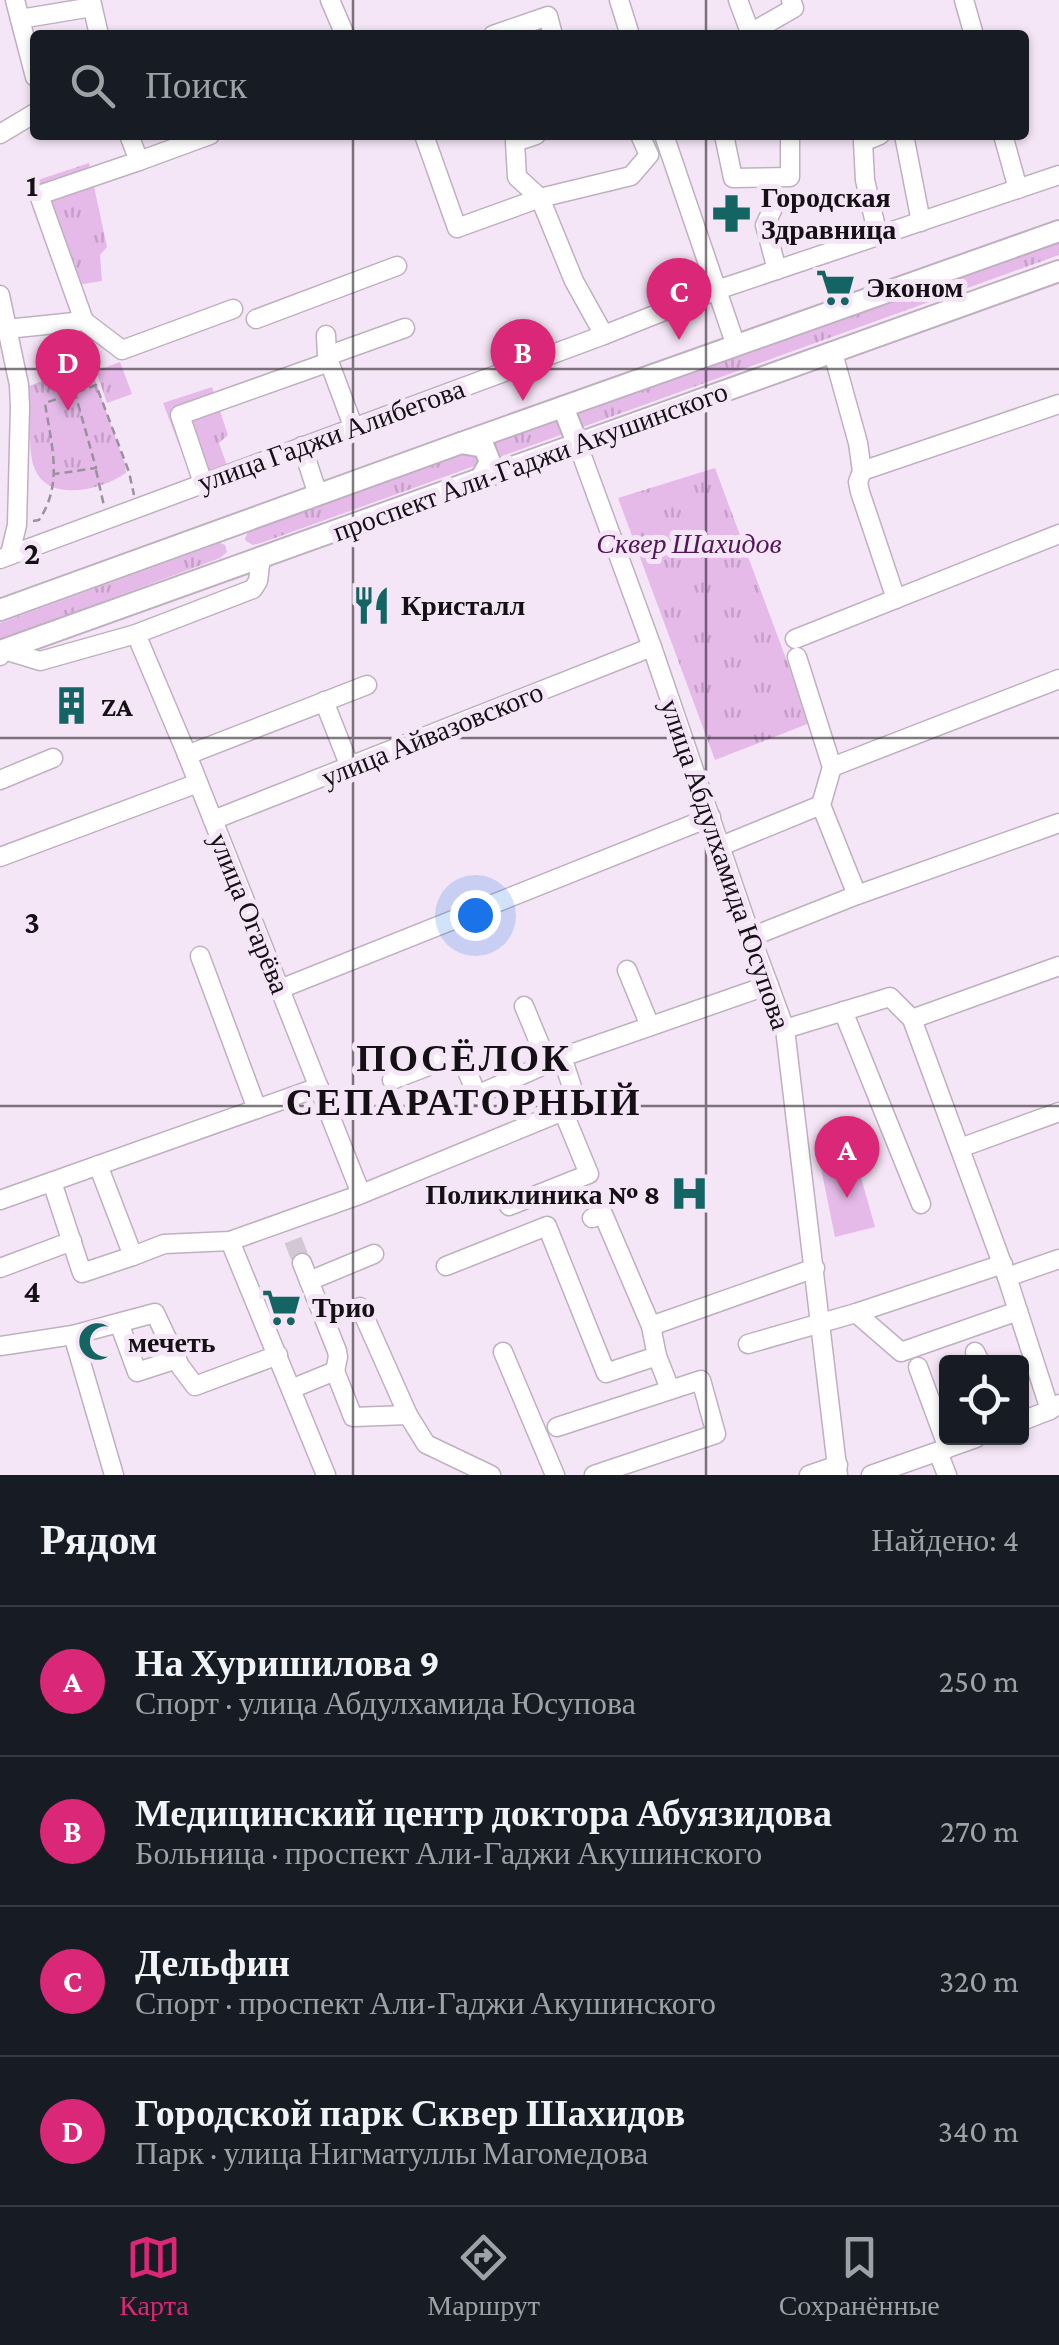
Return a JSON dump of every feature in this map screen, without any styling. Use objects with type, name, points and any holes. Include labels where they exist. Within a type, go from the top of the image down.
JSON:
[{"type":"main road","name":"проспект Али-Гаджи Акушинского","points":[[0,610],[1059,231]]},
{"type":"main road","name":"проспект Али-Гаджи Акушинского","points":[[1,652],[1059,271]]},
{"type":"main road","points":[[564,408],[578,445]]},
{"type":"main road","points":[[460,443],[484,448],[490,462],[481,478]]},
{"type":"main road","points":[[244,521],[235,538],[239,548],[258,558]]},
{"type":"street","points":[[330,0],[343,30]]},
{"type":"street","points":[[619,0],[628,30]]},
{"type":"street","points":[[738,0],[748,30]]},
{"type":"street","points":[[754,30],[794,8],[791,0]]},
{"type":"street","points":[[964,0],[973,30]]},
{"type":"street","points":[[30,58],[18,9],[92,4],[98,30]]},
{"type":"street","points":[[507,30],[548,16],[552,30]]},
{"type":"street","points":[[0,134],[30,116]]},
{"type":"street","points":[[131,140],[139,161]]},
{"type":"street","points":[[196,140],[39,195],[84,321],[122,350],[233,309]]},
{"type":"street","points":[[426,140],[457,228],[540,198],[631,176],[648,155],[642,140]]},
{"type":"street","points":[[521,140],[515,142],[517,177],[540,198],[574,280],[604,335]]},
{"type":"street","points":[[666,140],[736,346]]},
{"type":"street","points":[[725,140],[734,178],[790,177],[790,140]]},
{"type":"street","points":[[868,140],[863,142],[865,180],[878,236]]},
{"type":"street","points":[[905,140],[921,222]]},
{"type":"street","points":[[1004,140],[1018,189]]},
{"type":"street","name":"улица Гаджи Алибегова","points":[[5,556],[717,290],[1059,175]]},
{"type":"street","points":[[775,204],[764,225],[776,270]]},
{"type":"street","points":[[256,319],[311,305],[397,266]]},
{"type":"street","points":[[0,295],[19,385],[20,408],[17,525],[5,556]]},
{"type":"street","points":[[7,329],[84,321]]},
{"type":"street","points":[[203,483],[180,415],[405,328]]},
{"type":"street","points":[[326,335],[328,359],[353,426]]},
{"type":"street","points":[[833,353],[858,443],[860,492],[896,598]]},
{"type":"street","points":[[862,471],[1059,404]]},
{"type":"street","name":"улица Абдулхамида Юсупова","points":[[578,445],[785,1029],[838,1470]]},
{"type":"street","points":[[302,446],[318,495]]},
{"type":"street","points":[[857,895],[821,804],[832,766],[796,648],[896,598],[1059,534]]},
{"type":"street","points":[[1,652],[40,661],[136,634],[253,589],[258,580],[258,558]]},
{"type":"street","name":"улица Огарёва","points":[[136,634],[361,1194]]},
{"type":"street","name":"улица Айвазовского","points":[[212,820],[652,647]]},
{"type":"street","points":[[832,766],[1059,680]]},
{"type":"street","points":[[187,755],[367,684]]},
{"type":"street","points":[[324,701],[350,767]]},
{"type":"street","points":[[0,780],[53,758]]},
{"type":"street","points":[[0,858],[198,783]]},
{"type":"street","points":[[721,846],[821,804]]},
{"type":"street","points":[[280,989],[711,817]]},
{"type":"street","points":[[751,936],[1059,823]]},
{"type":"street","points":[[200,956],[257,1109]]},
{"type":"street","points":[[912,1019],[1059,966]]},
{"type":"street","points":[[627,970],[650,1026]]},
{"type":"street","points":[[392,1080],[460,1054],[477,1095],[562,1057],[768,984]]},
{"type":"street","points":[[785,1029],[890,997],[912,1019],[1054,1407],[1029,1418]]},
{"type":"street","points":[[524,1006],[542,1052],[562,1057]]},
{"type":"street","points":[[843,1012],[921,1204]]},
{"type":"street","points":[[52,1182],[82,1273],[164,1244],[230,1241],[361,1194],[578,1105],[562,1057]]},
{"type":"street","points":[[0,1200],[319,1087]]},
{"type":"street","points":[[509,1206],[590,1174],[563,1111]]},
{"type":"street","points":[[960,1148],[1059,1112]]},
{"type":"street","points":[[98,1165],[133,1256]]},
{"type":"street","points":[[592,1218],[603,1214],[651,1326],[670,1389]]},
{"type":"street","points":[[285,1220],[293,1240]]},
{"type":"street","points":[[446,1266],[547,1226],[606,1374],[658,1356]]},
{"type":"street","points":[[0,1268],[72,1241]]},
{"type":"street","points":[[230,1241],[326,1475]]},
{"type":"street","points":[[374,1254],[306,1272],[337,1351],[335,1370],[353,1416],[408,1416]]},
{"type":"street","points":[[748,1344],[1005,1270],[1059,1259]]},
{"type":"street","points":[[651,1326],[815,1268]]},
{"type":"street","points":[[360,1306],[408,1416],[426,1444],[491,1475]]},
{"type":"street","points":[[856,1312],[901,1352],[1018,1311]]},
{"type":"street","points":[[0,1346],[72,1336],[155,1313],[195,1386],[278,1355]]},
{"type":"street","points":[[119,1323],[137,1372],[177,1359]]},
{"type":"street","points":[[72,1336],[114,1475]]},
{"type":"street","points":[[503,1352],[554,1475]]},
{"type":"street","points":[[918,1367],[947,1475]]},
{"type":"street","points":[[291,1389],[335,1370]]},
{"type":"street","points":[[558,1426],[701,1380],[716,1434],[594,1475]]},
{"type":"street","points":[[872,1475],[957,1445]]},
{"type":"street","points":[[808,1475],[838,1470]]},
{"type":"path","points":[[39,520],[48,505],[55,474],[44,403],[96,385],[135,496]]},
{"type":"path","points":[[75,393],[109,518]]},
{"type":"path","points":[[55,474],[96,468]]},
{"type":"green space","points":[[89,163],[107,247],[100,255],[102,281],[65,287],[29,183]]},
{"type":"green space","points":[[1059,242],[1059,255],[264,542],[253,545],[246,541],[253,528]]},
{"type":"green space","points":[[120,362],[132,394],[107,403],[96,371]]},
{"type":"green space","points":[[89,363],[126,473],[90,488],[62,490],[41,479],[34,467],[29,386]]},
{"type":"green space","points":[[212,387],[228,435],[219,443],[229,471],[210,478],[203,462],[186,463],[163,403]]},
{"type":"green space","name":"Сквер Шахидов","points":[[715,468],[810,723],[715,760],[618,498]]},
{"type":"green space","points":[[220,543],[227,552],[220,558],[0,640],[0,623]]},
{"type":"green space","points":[[856,1160],[875,1227],[835,1237],[821,1168]]},
{"type":"tunnel","points":[[293,1240],[302,1263]]},
{"type":"place","name":"Городская Здравница","points":[[731,213]]},
{"type":"place","name":"Эконом","points":[[836,287]]},
{"type":"place","name":"Дельфин","points":[[679,340]]},
{"type":"place","name":"Медицинский центр доктора Абуязидова","points":[[523,401]]},
{"type":"place","name":"Городской парк Сквер Шахидов","points":[[68,411]]},
{"type":"place","name":"Кристалл","points":[[371,605]]},
{"type":"place","name":"ZA","points":[[71,706]]},
{"type":"place","name":"Поликлиника № 8","points":[[690,1194]]},
{"type":"place","name":"На Хуришилова 9","points":[[847,1198]]},
{"type":"place","name":"Трио","points":[[282,1307]]},
{"type":"place","name":"мечеть","points":[[98,1342]]},
{"type":"district","name":"ПОСЁЛОК СЕПАРАТОРНЫЙ","points":[[464,1080]]}]
